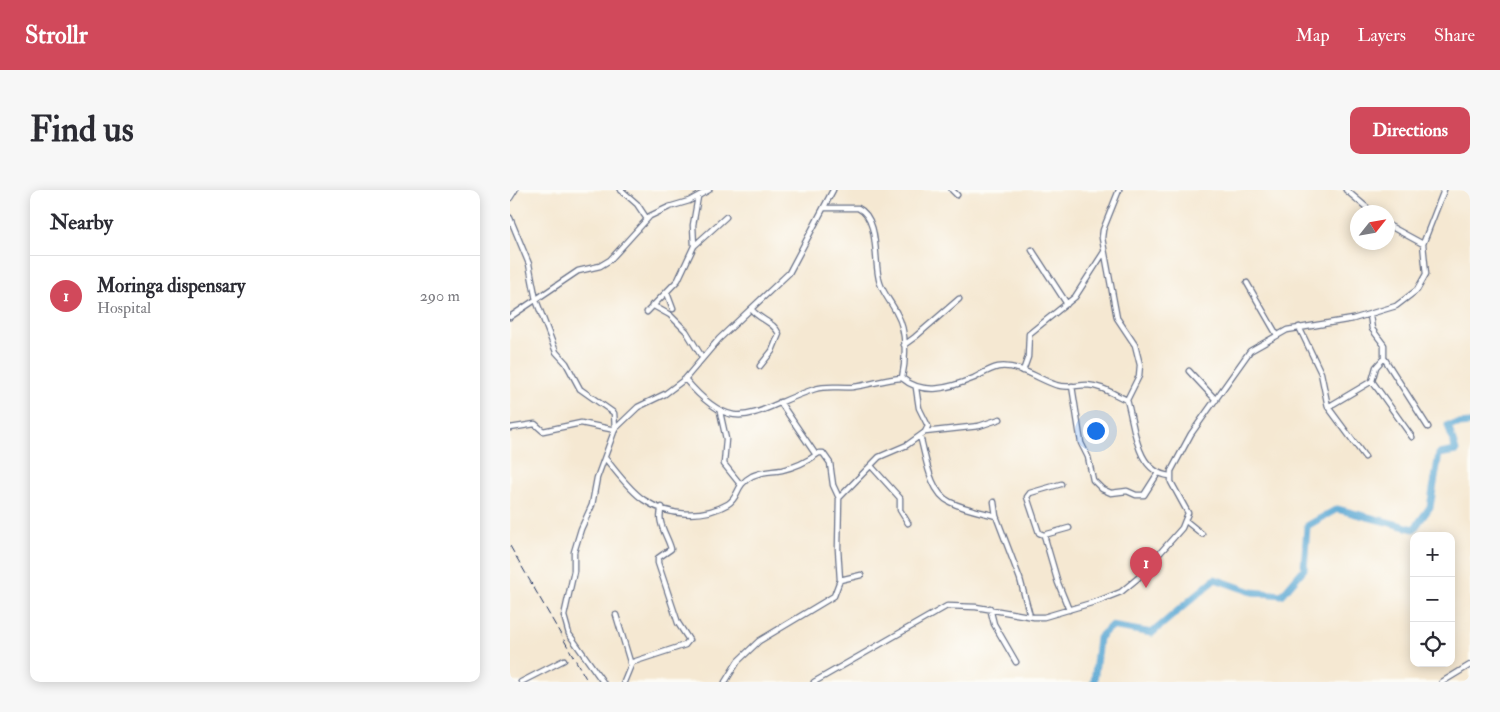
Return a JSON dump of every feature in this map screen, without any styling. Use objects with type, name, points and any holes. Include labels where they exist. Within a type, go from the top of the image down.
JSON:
[{"type":"street","points":[[510,198],[515,190]]},
{"type":"street","points":[[621,190],[637,204],[646,219]]},
{"type":"street","points":[[510,317],[578,271],[600,266],[610,260],[646,219],[669,206],[698,197],[708,190]]},
{"type":"street","points":[[603,682],[569,634],[564,616],[574,570],[574,552],[581,529],[592,505],[604,458],[615,429],[638,406],[665,394],[685,379],[702,357],[733,325],[752,310],[795,265],[834,190]]},
{"type":"street","points":[[952,190],[957,195]]},
{"type":"street","points":[[814,682],[947,606],[990,608],[1030,616],[1044,616],[1112,596],[1129,586],[1150,565],[1186,521],[1187,508],[1170,476],[1158,473],[1150,468],[1141,454],[1127,400],[1139,376],[1138,353],[1117,318],[1104,252],[1103,230],[1119,190]]},
{"type":"street","points":[[1346,190],[1364,205]]},
{"type":"street","points":[[1170,476],[1191,434],[1246,355],[1255,347],[1277,335],[1298,327],[1370,315],[1396,306],[1417,290],[1426,274],[1423,244],[1444,190]]},
{"type":"street","points":[[694,246],[693,225],[698,197]]},
{"type":"street","points":[[825,208],[853,206],[864,213],[873,230],[880,283],[900,319],[904,344],[902,378]]},
{"type":"street","points":[[647,312],[678,280],[694,246],[726,217]]},
{"type":"street","points":[[510,218],[529,264],[536,300],[556,352],[566,364],[575,383],[591,398],[614,413],[615,429]]},
{"type":"street","points":[[1395,229],[1423,244]]},
{"type":"street","points":[[1032,250],[1068,304]]},
{"type":"street","points":[[1023,371],[1028,357],[1029,334],[1068,304],[1082,288],[1104,252]]},
{"type":"street","points":[[1247,283],[1277,335]]},
{"type":"street","points":[[667,293],[673,309]]},
{"type":"street","points":[[904,344],[915,337],[959,299]]},
{"type":"street","points":[[652,305],[670,315],[686,331],[702,357]]},
{"type":"street","points":[[752,310],[758,317],[772,324],[779,334],[772,351],[760,366]]},
{"type":"street","points":[[1370,315],[1372,329],[1384,345],[1384,358],[1428,427]]},
{"type":"street","points":[[1298,327],[1321,373],[1328,407],[1365,457]]},
{"type":"street","points":[[1328,407],[1372,381],[1376,368],[1384,358]]},
{"type":"street","points":[[685,379],[701,398],[720,412],[732,415],[754,414],[780,402],[822,388],[855,386],[902,378],[916,388],[941,389],[999,367],[1012,367],[1056,385],[1086,385],[1102,388],[1127,400]]},
{"type":"street","points":[[1189,372],[1216,400]]},
{"type":"street","points":[[1372,381],[1412,437]]},
{"type":"street","points":[[1072,386],[1074,409],[1082,446],[1090,462],[1091,476],[1098,485],[1111,493],[1127,491],[1136,495],[1144,495],[1158,473]]},
{"type":"street","points":[[839,498],[880,457],[907,445],[925,432],[928,426],[919,408],[916,388]]},
{"type":"street","points":[[780,402],[816,455]]},
{"type":"street","points":[[720,412],[726,439],[724,464],[740,484]]},
{"type":"street","points":[[925,432],[980,426],[1000,419]]},
{"type":"street","points":[[510,428],[531,424],[538,425],[543,431],[581,423],[615,429]]},
{"type":"street","points":[[920,436],[932,477],[940,495],[949,502],[996,516]]},
{"type":"street","points":[[604,458],[643,499],[689,515],[715,510],[731,502],[740,484],[762,472],[781,470],[809,462],[819,453],[825,455],[839,498],[840,580],[834,596],[773,631],[744,654],[725,682]]},
{"type":"street","points":[[872,467],[900,498],[900,510],[908,523]]},
{"type":"street","points":[[1061,484],[1028,494],[1040,533],[1044,535],[1058,582],[1069,610]]},
{"type":"street","points":[[994,502],[996,516],[1020,578],[1030,616]]},
{"type":"street","points":[[630,663],[685,645],[689,640],[678,623],[658,563],[658,558],[671,549],[659,515],[662,507]]},
{"type":"street","points":[[1186,521],[1202,534]]},
{"type":"street","points":[[1044,535],[1069,528]]},
{"type":"street","points":[[840,580],[861,575]]},
{"type":"street","points":[[990,608],[994,624],[1016,662]]},
{"type":"street","points":[[616,615],[630,663],[624,682]]},
{"type":"street","points":[[521,682],[564,660]]},
{"type":"street","points":[[1442,682],[1470,665]]},
{"type":"street","points":[[1453,675],[1457,682]]},
{"type":"waterway","points":[[1094,682],[1099,638],[1111,626],[1152,633],[1215,579],[1252,592],[1282,595],[1304,569],[1307,526],[1337,509],[1414,529],[1430,507],[1439,454],[1456,451],[1448,425],[1470,423]]},
{"type":"railway","points":[[510,546],[588,682]]},
{"type":"place","name":"Moringa dispensary","points":[[1146,588]]}]
